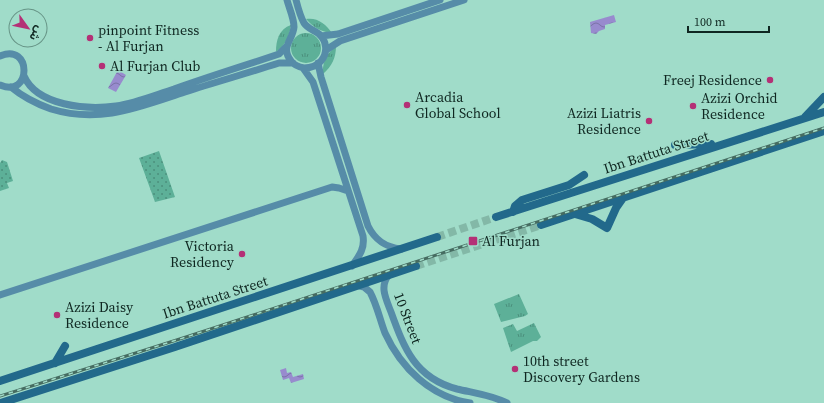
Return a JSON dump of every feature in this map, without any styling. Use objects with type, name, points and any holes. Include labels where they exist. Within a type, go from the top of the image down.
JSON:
[{"type":"main road","points":[[801,119],[810,113],[818,102],[824,97]]},
{"type":"main road","name":"Ibn Battuta Street","points":[[496,217],[720,144],[824,112]]},
{"type":"main road","points":[[541,225],[824,131]]},
{"type":"main road","points":[[675,145],[720,144]]},
{"type":"main road","points":[[513,212],[515,206],[522,200],[569,185],[584,175]]},
{"type":"main road","points":[[573,214],[592,219],[607,228],[616,208],[623,198]]},
{"type":"main road","name":"Ibn Battuta Street","points":[[0,381],[437,237]]},
{"type":"main road","points":[[1,403],[175,347],[416,266]]},
{"type":"main road","points":[[55,363],[65,346]]},
{"type":"street","points":[[0,56],[11,54],[19,58],[24,66],[24,76],[26,81],[38,94],[50,99],[76,106],[104,107],[130,102],[279,54],[287,46],[294,25],[286,0]]},
{"type":"street","points":[[296,0],[302,19],[306,25],[321,36],[326,50]]},
{"type":"street","points":[[321,36],[338,34],[440,0]]},
{"type":"street","points":[[11,87],[31,100],[59,111],[89,115],[111,114],[132,110],[279,63],[293,63],[304,68],[311,67],[318,64],[326,50],[340,41],[464,0]]},
{"type":"street","points":[[291,36],[301,30],[312,30]]},
{"type":"street","points":[[287,46],[288,55],[293,63]]},
{"type":"street","points":[[318,64],[368,226],[376,238],[381,242],[387,246],[401,250]]},
{"type":"street","points":[[304,68],[313,82],[364,241],[362,252],[352,266]]},
{"type":"street","points":[[0,86],[6,88],[11,87],[19,83],[24,76]]},
{"type":"street","points":[[0,295],[332,187],[348,191]]},
{"type":"street","name":"10 Street","points":[[389,275],[385,281],[384,292],[398,335],[408,354],[422,370],[442,384],[457,389],[491,396],[507,403]]},
{"type":"street","name":"10 Street","points":[[356,285],[367,290],[372,296],[384,331],[398,357],[412,373],[427,386],[451,398],[470,403]]},
{"type":"street","points":[[398,357],[403,354],[408,354]]},
{"type":"green space","points":[[306,19],[314,19],[321,22],[332,33],[324,32],[318,29]]},
{"type":"green space","points":[[291,25],[290,33],[282,47],[276,52],[277,43],[281,32]]},
{"type":"green space","points":[[306,33],[317,37],[321,48],[317,59],[306,63],[295,59],[291,48],[295,37]]},
{"type":"green space","points":[[336,46],[333,62],[323,74],[323,66],[326,58]]},
{"type":"green space","points":[[159,151],[175,197],[155,202],[139,158]]},
{"type":"green space","points":[[2,160],[7,162],[13,181],[7,183],[9,188],[0,191],[0,163]]},
{"type":"green space","points":[[519,294],[528,314],[501,322],[494,304]]},
{"type":"green space","points":[[534,323],[541,337],[537,341],[533,341],[511,352],[503,328],[513,324],[517,331]]},
{"type":"water","points":[[614,15],[616,22],[605,25],[605,29],[596,34],[591,33],[590,22]]},
{"type":"water","points":[[118,70],[126,75],[116,92],[108,88]]},
{"type":"water","points":[[286,368],[287,373],[291,372],[293,377],[303,374],[304,379],[291,383],[289,378],[283,380],[280,370]]},
{"type":"tunnel","points":[[437,237],[496,217]]},
{"type":"tunnel","points":[[416,266],[541,225]]},
{"type":"railway","points":[[0,396],[186,337],[824,128]]},
{"type":"place","name":"pinpoint Fitness - Al Furjan","points":[[90,38]]},
{"type":"place","name":"Al Furjan Club","points":[[102,66]]},
{"type":"place","name":"Freej Residence","points":[[770,80]]},
{"type":"place","name":"Arcadia Global School","points":[[407,105]]},
{"type":"place","name":"Azizi Orchid Residence","points":[[693,106]]},
{"type":"place","name":"Azizi Liatris Residence","points":[[649,121]]},
{"type":"place","name":"Al Furjan","points":[[473,241]]},
{"type":"place","name":"Victoria Residency","points":[[242,254]]},
{"type":"place","name":"Azizi Daisy Residence","points":[[57,315]]},
{"type":"place","name":"10th street Discovery Gardens","points":[[515,369]]}]
